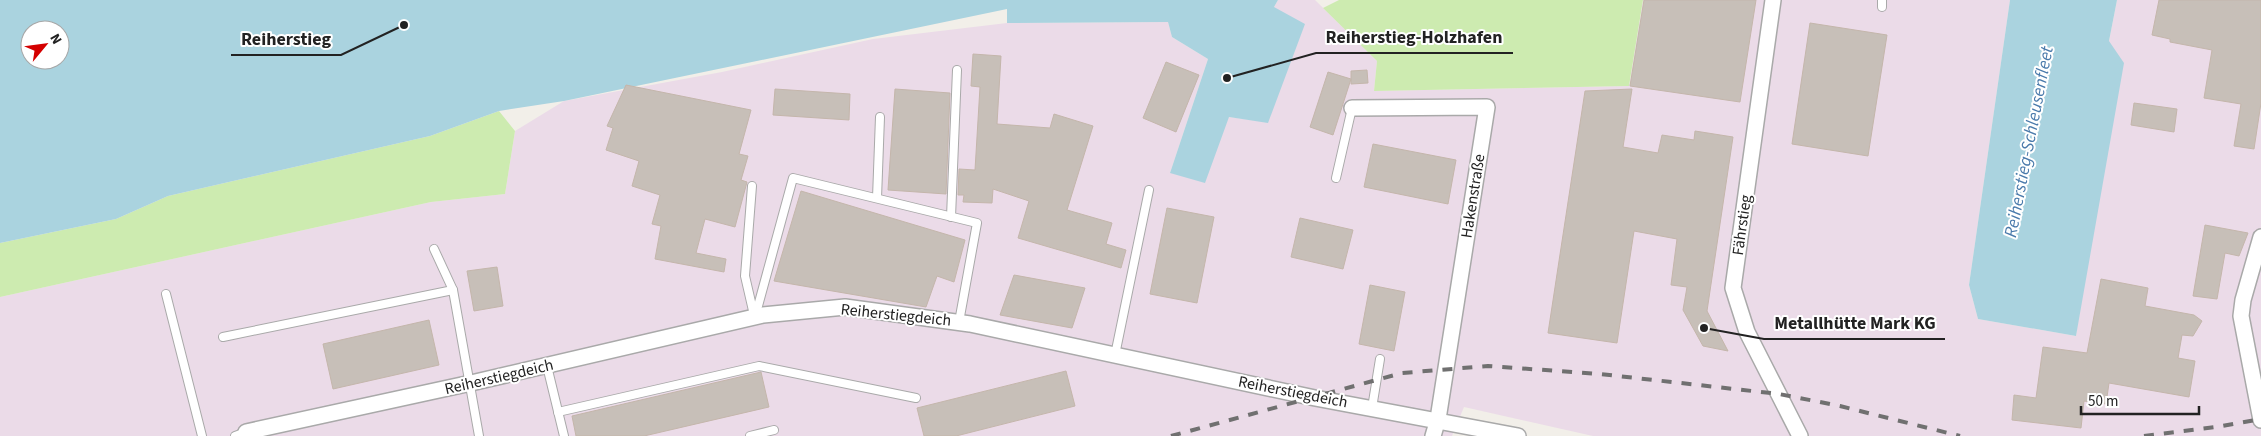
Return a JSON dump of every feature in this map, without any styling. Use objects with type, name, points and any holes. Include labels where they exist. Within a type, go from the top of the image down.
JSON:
[{"type":"street","name":"Fährstieg","points":[[1773,0],[1733,288],[1747,332],[1800,436]]},
{"type":"street","name":"Hakenstraße","points":[[1352,108],[1488,107],[1438,419]]},
{"type":"street","points":[[2261,237],[2243,300],[2241,316],[2261,420]]},
{"type":"street","name":"Reiherstiegdeich","points":[[240,434],[547,366],[755,317],[845,307],[959,322],[1372,408],[1438,419],[1518,436]]},
{"type":"street","points":[[1433,436],[1438,419]]},
{"type":"lane","points":[[951,217],[958,70]]},
{"type":"lane","points":[[1336,178],[1352,108]]},
{"type":"lane","points":[[877,198],[880,117]]},
{"type":"lane","points":[[755,317],[793,178],[977,223],[959,322]]},
{"type":"lane","points":[[752,186],[745,276],[755,317]]},
{"type":"lane","points":[[1115,355],[1149,190]]},
{"type":"lane","points":[[434,249],[453,290],[479,436]]},
{"type":"lane","points":[[223,336],[453,290]]},
{"type":"lane","points":[[166,294],[202,436]]},
{"type":"lane","points":[[1372,408],[1380,359]]},
{"type":"lane","points":[[547,366],[564,436]]},
{"type":"lane","points":[[558,412],[759,366],[916,398]]},
{"type":"lane","points":[[750,436],[774,430]]},
{"type":"shaded area","points":[[1278,0],[1315,0],[1377,61],[1374,91],[1629,86],[1643,0],[2010,0],[1969,285],[1978,319],[2076,336],[2109,41],[2117,0],[2261,0],[2261,436],[1593,436],[1464,407],[1452,436],[0,436],[0,297],[431,202],[505,194],[515,131],[564,101],[722,72],[873,39],[1007,23],[1168,22],[1172,37],[1208,59],[1170,173],[1229,117],[1268,122],[1274,7]]},
{"type":"green space","points":[[1339,0],[1643,0],[1629,86],[1374,91],[1377,61],[1323,8]]},
{"type":"green space","points":[[499,111],[515,131],[505,194],[431,202],[0,297],[0,243],[116,219],[168,196],[430,136]]},
{"type":"water","points":[[0,0],[1278,0],[1274,7],[1305,24],[1268,123],[1229,117],[1205,183],[1170,173],[1208,59],[1172,37],[1168,22],[1007,23],[1007,9],[564,101],[499,111],[430,136],[168,196],[116,219],[0,243]]},
{"type":"water","name":"Reiherstieg-Schleusenfleet","points":[[2010,0],[2117,0],[2109,41],[2124,63],[2076,336],[1978,319],[1969,285]]},
{"type":"building","points":[[1644,0],[1756,0],[1740,102],[1630,86]]},
{"type":"building","points":[[2159,0],[2261,0],[2261,103],[2254,149],[2234,146],[2241,104],[2204,98],[2212,50],[2170,42],[2170,39],[2152,35]]},
{"type":"building","points":[[1810,23],[1887,35],[1868,156],[1792,144]]},
{"type":"building","points":[[973,54],[1001,56],[997,124],[1050,128],[1054,114],[1093,126],[1067,210],[1112,223],[1106,244],[1126,250],[1121,268],[1018,238],[1029,201],[993,189],[992,203],[963,202],[964,195],[958,195],[959,169],[975,170],[980,87],[971,86]]},
{"type":"building","points":[[1166,62],[1199,75],[1176,132],[1143,118]]},
{"type":"building","points":[[1367,70],[1368,83],[1351,84],[1351,71]]},
{"type":"building","points":[[1328,72],[1351,79],[1333,135],[1310,127]]},
{"type":"building","points":[[626,85],[751,110],[739,154],[748,156],[741,180],[747,182],[735,227],[705,219],[696,253],[726,259],[724,272],[655,259],[661,226],[652,224],[660,195],[632,186],[639,161],[606,150],[613,128],[607,126]]},
{"type":"building","points":[[775,89],[850,94],[849,120],[773,115]]},
{"type":"building","points":[[895,89],[950,93],[946,194],[888,190]]},
{"type":"building","points":[[1632,89],[1623,147],[1658,153],[1662,135],[1694,140],[1695,131],[1733,137],[1707,311],[1728,351],[1703,346],[1683,310],[1687,287],[1671,285],[1677,239],[1634,231],[1617,343],[1548,333],[1585,91]]},
{"type":"building","points":[[2134,103],[2177,109],[2174,132],[2131,125]]},
{"type":"building","points":[[1373,144],[1456,160],[1448,204],[1364,187]]},
{"type":"building","points":[[801,191],[965,240],[954,282],[937,276],[926,307],[774,281]]},
{"type":"building","points":[[1167,208],[1214,217],[1197,303],[1150,294]]},
{"type":"building","points":[[1300,218],[1353,230],[1343,269],[1291,257]]},
{"type":"building","points":[[2205,225],[2248,233],[2239,256],[2225,253],[2217,299],[2193,296]]},
{"type":"building","points":[[497,267],[503,306],[474,311],[467,271]]},
{"type":"building","points":[[1014,275],[1085,288],[1072,328],[1000,315]]},
{"type":"building","points":[[2101,279],[2148,288],[2145,306],[2194,315],[2202,321],[2193,336],[2182,335],[2178,358],[2195,361],[2189,397],[2109,383],[2106,404],[2084,401],[2081,428],[2012,420],[2014,395],[2036,398],[2043,347],[2087,353]]},
{"type":"building","points":[[1370,285],[1405,292],[1394,351],[1359,344]]},
{"type":"building","points":[[429,320],[439,365],[333,389],[323,344]]},
{"type":"building","points":[[1066,371],[1075,406],[956,436],[924,436],[917,408]]},
{"type":"building","points":[[761,372],[769,407],[644,436],[576,436],[572,416]]},
{"type":"railway","points":[[1171,436],[1402,373],[1488,366],[1600,374],[1779,394],[1840,406],[1960,436]]},
{"type":"railway","points":[[2144,436],[2261,419]]},
{"type":"place","name":"Reiherstieg","points":[[404,25]]},
{"type":"place","name":"Reiherstieg-Holzhafen","points":[[1227,78]]},
{"type":"place","name":"Metallhütte Mark KG","points":[[1704,328]]}]
